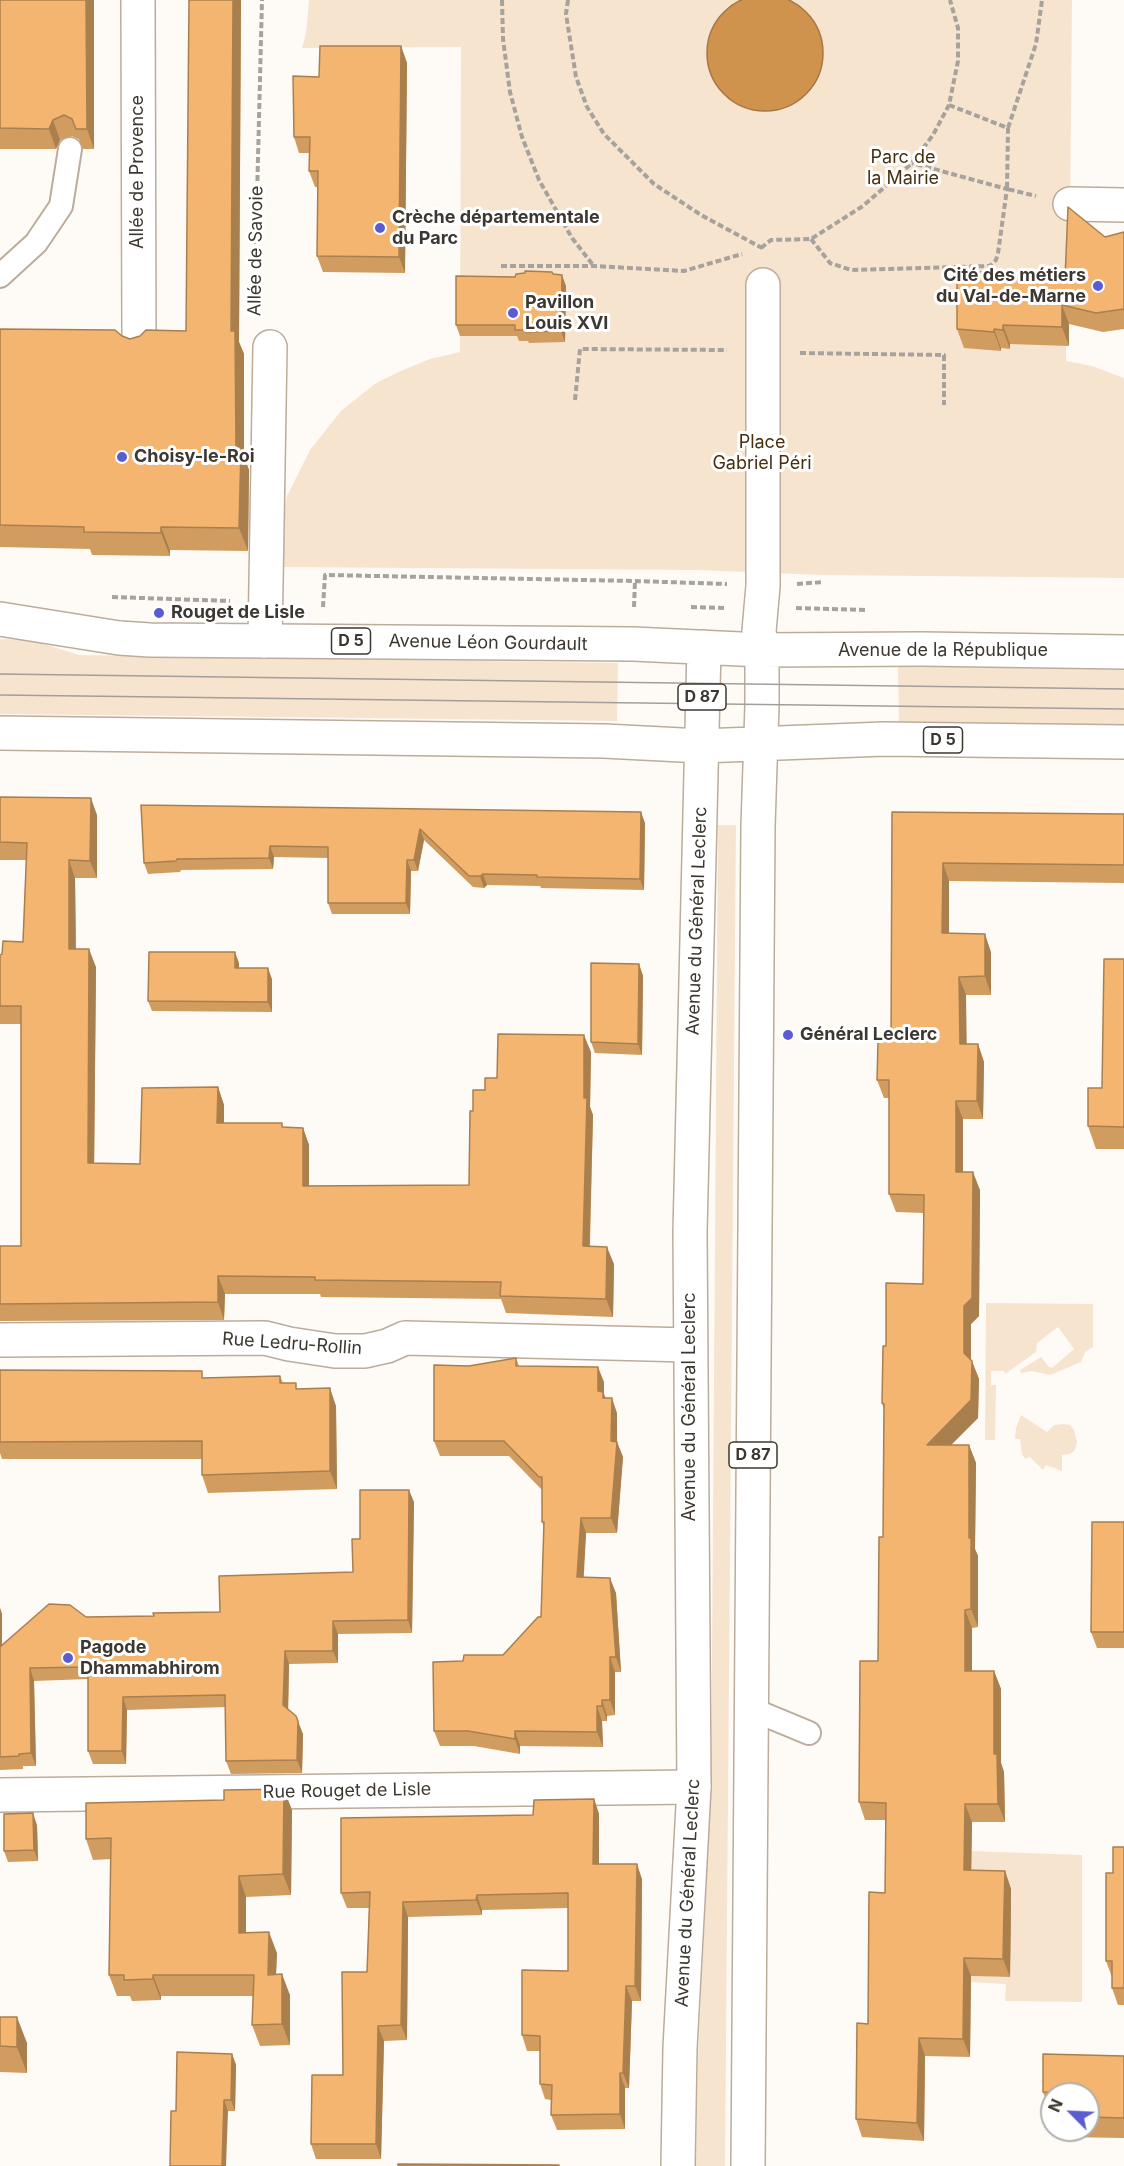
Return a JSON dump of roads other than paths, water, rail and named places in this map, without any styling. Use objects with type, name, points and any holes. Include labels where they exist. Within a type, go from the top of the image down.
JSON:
[{"type":"main road","name":"Allée de Provence","points":[[138,0],[139,344]]},
{"type":"main road","points":[[1070,204],[1124,205]]},
{"type":"main road","points":[[762,650],[759,631],[763,586],[763,285]]},
{"type":"main road","points":[[265,641],[270,347]]},
{"type":"main road","name":"Avenue Léon Gourdault","points":[[0,619],[119,638],[633,644],[762,650]]},
{"type":"main road","name":"Avenue du Général Leclerc","points":[[678,2166],[680,2048],[694,1787],[689,1345],[693,1065],[704,647]]},
{"type":"main road","name":"Avenue de la République","points":[[762,650],[922,649],[1124,652]]},
{"type":"main road","name":"D 87","points":[[748,2166],[758,834],[762,650]]},
{"type":"main road","name":"D 5","points":[[0,733],[592,741],[701,746],[884,739],[1124,741]]},
{"type":"main road","name":"Rue Ledru-Rollin","points":[[0,1340],[266,1338],[335,1351],[365,1351],[387,1346],[405,1338],[689,1345]]},
{"type":"main road","name":"Rue Rouget de Lisle","points":[[0,1796],[694,1787]]},
{"type":"lane","points":[[0,276],[36,243],[61,206],[70,149]]},
{"type":"lane","points":[[751,1709],[810,1734]]},
{"type":"tram line","points":[[0,674],[1124,689]]},
{"type":"tram line","points":[[0,695],[1124,709]]},
{"type":"place","name":"Crèche départementale du Parc","points":[[380,228]]},
{"type":"place","name":"Cité des métiers du Val-de-Marne","points":[[1098,286]]},
{"type":"place","name":"Pavillon Louis XVI","points":[[513,313]]},
{"type":"place","name":"Choisy-le-Roi","points":[[122,457]]},
{"type":"place","name":"Rouget de Lisle","points":[[159,613]]},
{"type":"place","name":"Général Leclerc","points":[[788,1035]]},
{"type":"place","name":"Pagode Dhammabhirom","points":[[68,1658]]},
{"type":"park label","name":"Parc de la Mairie","points":[[903,168]]},
{"type":"park label","name":"Place Gabriel Péri","points":[[762,453]]}]
